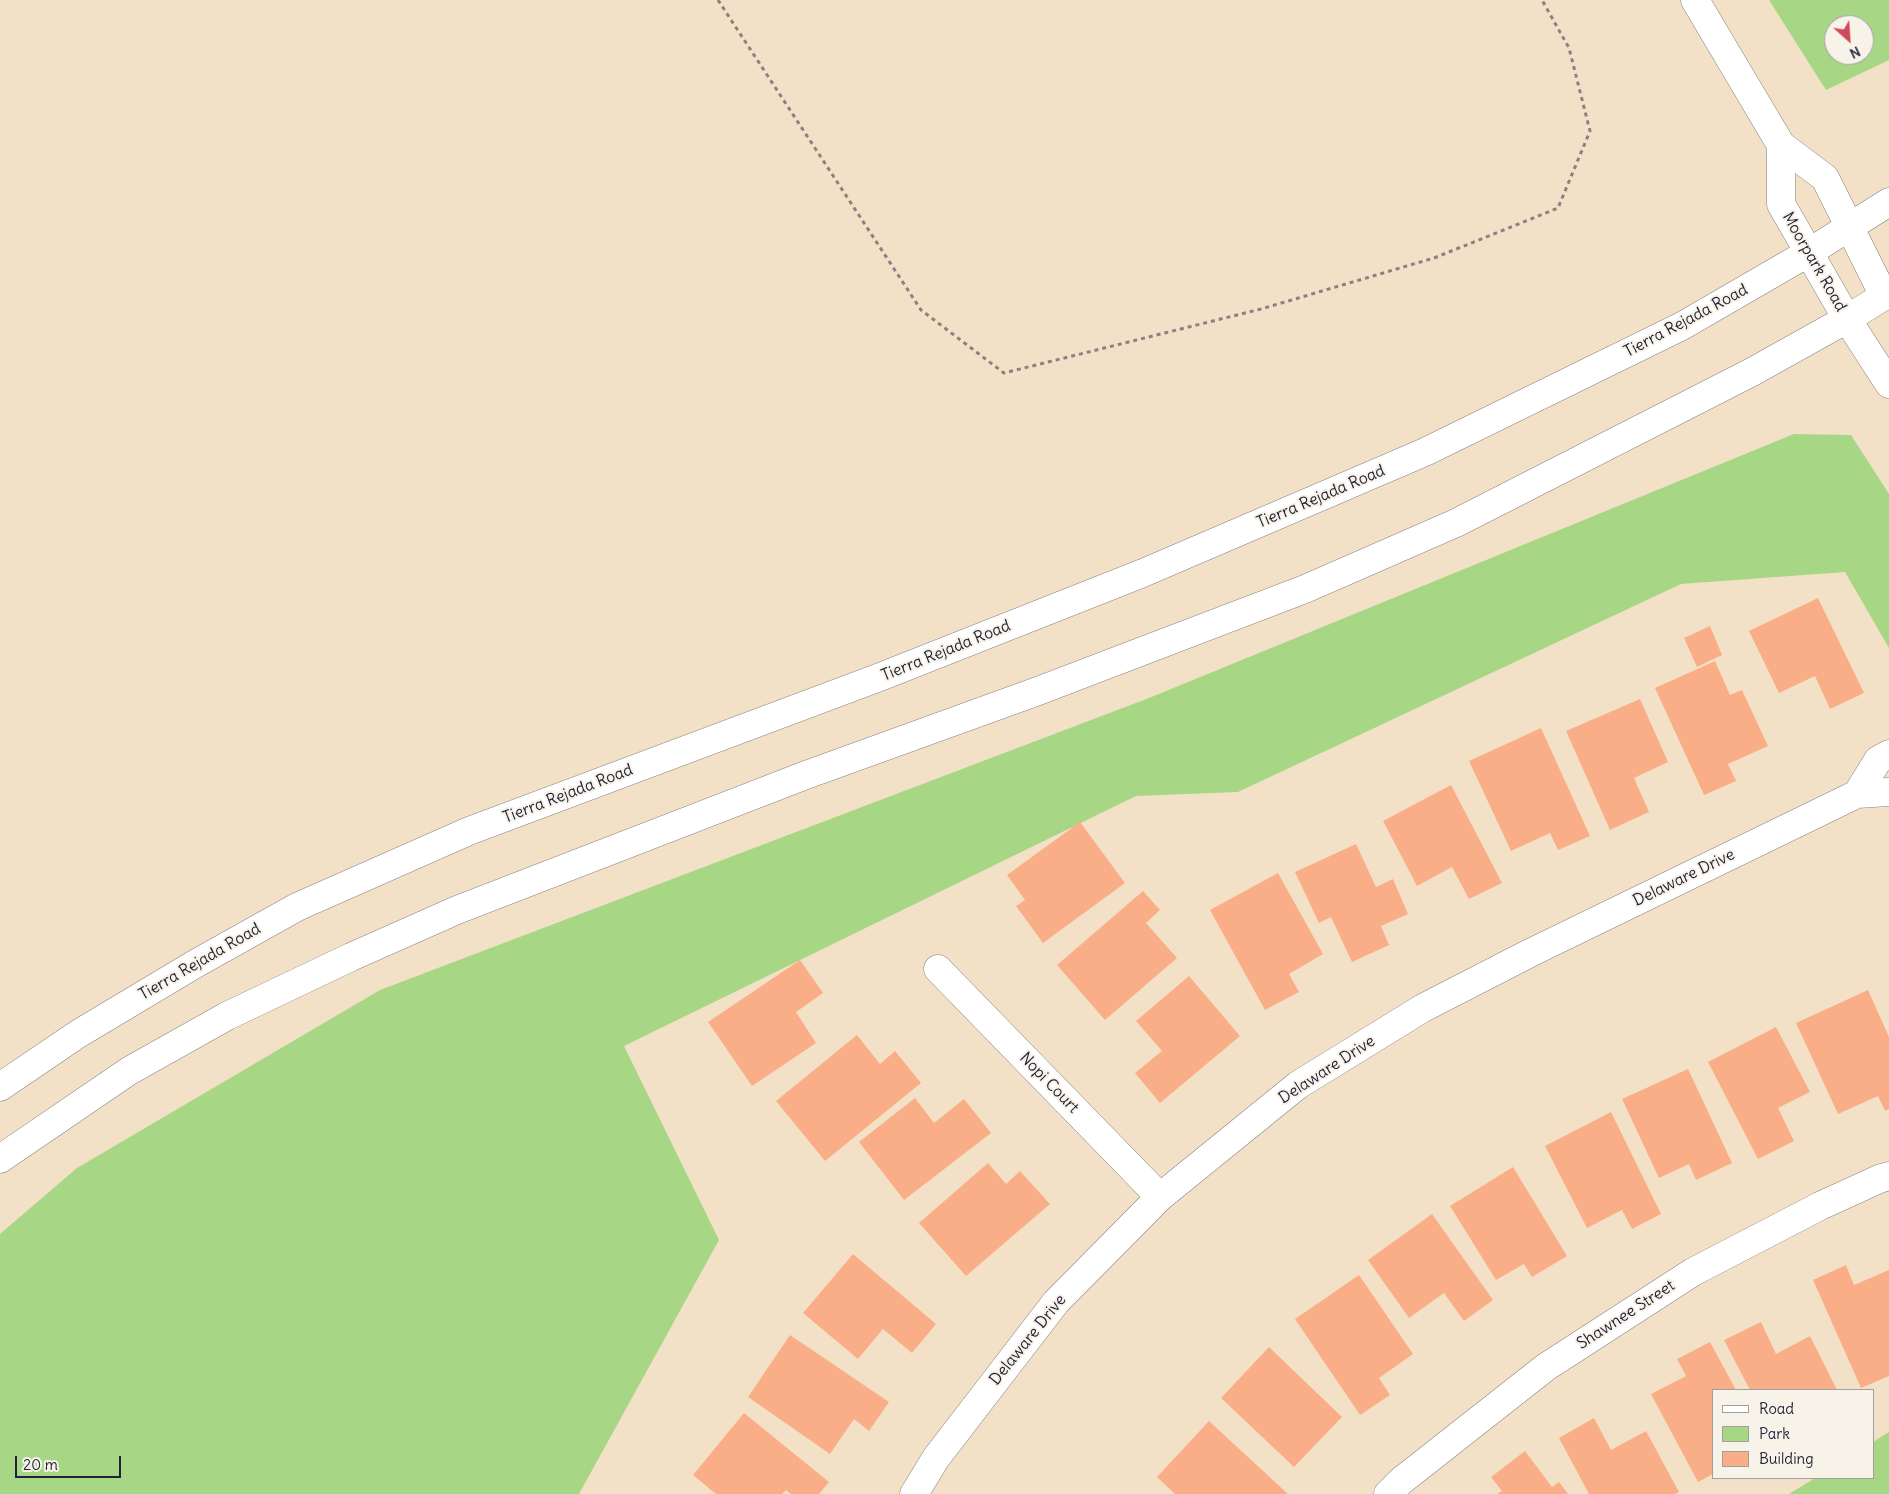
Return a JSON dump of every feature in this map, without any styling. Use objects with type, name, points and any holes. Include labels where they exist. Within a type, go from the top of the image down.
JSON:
[{"type":"main road","points":[[0,1159],[129,1071],[226,1016],[351,957],[458,910],[788,782],[1038,691],[1305,589],[1456,524],[1752,372],[1887,298],[1825,178],[1781,145],[1695,0]]},
{"type":"main road","name":"Moorpark Road","points":[[1781,145],[1781,204],[1847,319],[1889,384]]},
{"type":"main road","name":"Tierra Rejada Road","points":[[0,1087],[94,1024],[195,964],[297,907],[469,831],[880,677],[1143,573],[1425,452],[1682,326],[1808,253],[1889,202]]},
{"type":"main road","points":[[1857,794],[1878,760],[1889,754]]},
{"type":"main road","name":"Delaware Drive","points":[[914,1494],[936,1458],[1056,1302],[1160,1197],[1298,1085],[1423,1008],[1530,953],[1857,794],[1889,792]]},
{"type":"main road","name":"Nopi Court","points":[[938,969],[1160,1197]]},
{"type":"main road","name":"Shawnee Street","points":[[1388,1494],[1400,1481],[1546,1367],[1692,1272],[1820,1206],[1889,1176]]},
{"type":"path","points":[[718,0],[920,310],[1004,373],[1261,309],[1434,258],[1558,208],[1590,131],[1569,48],[1542,0]]},
{"type":"green space","points":[[1769,0],[1889,0],[1889,60],[1826,90]]},
{"type":"green space","points":[[1794,434],[1851,435],[1889,494],[1889,648],[1845,572],[1681,584],[1238,792],[1136,796],[624,1046],[719,1240],[579,1494],[0,1494],[0,1234],[77,1168],[380,990],[1149,698]]},
{"type":"green space","points":[[1889,1432],[1889,1494],[1789,1494],[1813,1479],[1874,1479],[1874,1441]]},
{"type":"building","points":[[1818,598],[1864,693],[1830,709],[1815,676],[1779,693],[1749,631]]},
{"type":"building","points":[[1710,626],[1722,655],[1697,667],[1684,638]]},
{"type":"building","points":[[1715,661],[1730,695],[1742,690],[1768,746],[1728,764],[1736,781],[1704,795],[1655,688]]},
{"type":"building","points":[[1640,699],[1668,762],[1634,778],[1649,812],[1610,830],[1566,731]]},
{"type":"building","points":[[1541,728],[1590,836],[1558,850],[1550,833],[1511,851],[1469,761]]},
{"type":"building","points":[[1451,785],[1502,883],[1469,899],[1452,867],[1417,886],[1383,821]]},
{"type":"building","points":[[1080,822],[1125,883],[1043,943],[1016,906],[1025,900],[1007,875]]},
{"type":"building","points":[[1356,844],[1376,887],[1393,879],[1408,914],[1381,926],[1389,945],[1352,962],[1331,917],[1319,923],[1295,872]]},
{"type":"building","points":[[1278,873],[1323,954],[1289,974],[1299,992],[1265,1010],[1210,910]]},
{"type":"building","points":[[1143,891],[1160,910],[1146,923],[1177,958],[1105,1020],[1057,965]]},
{"type":"building","points":[[800,960],[823,993],[796,1012],[816,1043],[752,1086],[708,1022]]},
{"type":"building","points":[[1189,976],[1240,1036],[1160,1103],[1135,1073],[1162,1051],[1136,1021]]},
{"type":"building","points":[[1868,990],[1889,1037],[1889,1109],[1885,1111],[1878,1096],[1838,1114],[1796,1023]]},
{"type":"building","points":[[1776,1027],[1810,1092],[1778,1108],[1794,1141],[1758,1159],[1708,1062]]},
{"type":"building","points":[[857,1035],[880,1064],[895,1051],[921,1083],[825,1161],[776,1101]]},
{"type":"building","points":[[1688,1069],[1732,1163],[1696,1180],[1689,1164],[1659,1178],[1622,1099]]},
{"type":"building","points":[[915,1098],[934,1123],[964,1099],[991,1133],[904,1200],[859,1142]]},
{"type":"building","points":[[1611,1112],[1661,1214],[1632,1229],[1622,1210],[1587,1228],[1545,1146]]},
{"type":"building","points":[[988,1163],[1006,1184],[1020,1171],[1050,1204],[966,1276],[919,1223]]},
{"type":"building","points":[[1513,1167],[1567,1256],[1532,1277],[1524,1264],[1496,1280],[1450,1206]]},
{"type":"building","points":[[1432,1214],[1493,1300],[1464,1321],[1444,1293],[1409,1318],[1368,1260]]},
{"type":"building","points":[[853,1254],[936,1324],[912,1353],[883,1329],[858,1359],[803,1313]]},
{"type":"building","points":[[1846,1265],[1854,1285],[1889,1270],[1889,1376],[1861,1388],[1813,1280]]},
{"type":"building","points":[[1359,1275],[1413,1354],[1379,1378],[1390,1395],[1360,1415],[1295,1319]]},
{"type":"building","points":[[1761,1322],[1776,1354],[1810,1336],[1836,1389],[1749,1389],[1724,1340]]},
{"type":"building","points":[[790,1335],[889,1402],[869,1431],[854,1419],[830,1454],[748,1397]]},
{"type":"building","points":[[1710,1342],[1735,1389],[1712,1389],[1712,1475],[1698,1482],[1651,1394],[1686,1376],[1677,1359]]},
{"type":"building","points":[[1269,1347],[1342,1417],[1294,1467],[1221,1398]]},
{"type":"building","points":[[744,1413],[829,1482],[819,1494],[791,1494],[786,1490],[782,1494],[716,1494],[693,1475]]},
{"type":"building","points":[[1594,1418],[1611,1450],[1646,1431],[1679,1492],[1675,1494],[1589,1494],[1559,1438]]},
{"type":"building","points":[[1209,1421],[1288,1494],[1175,1494],[1157,1477]]},
{"type":"building","points":[[1525,1451],[1552,1487],[1559,1482],[1568,1494],[1497,1494],[1502,1491],[1491,1477]]}]
